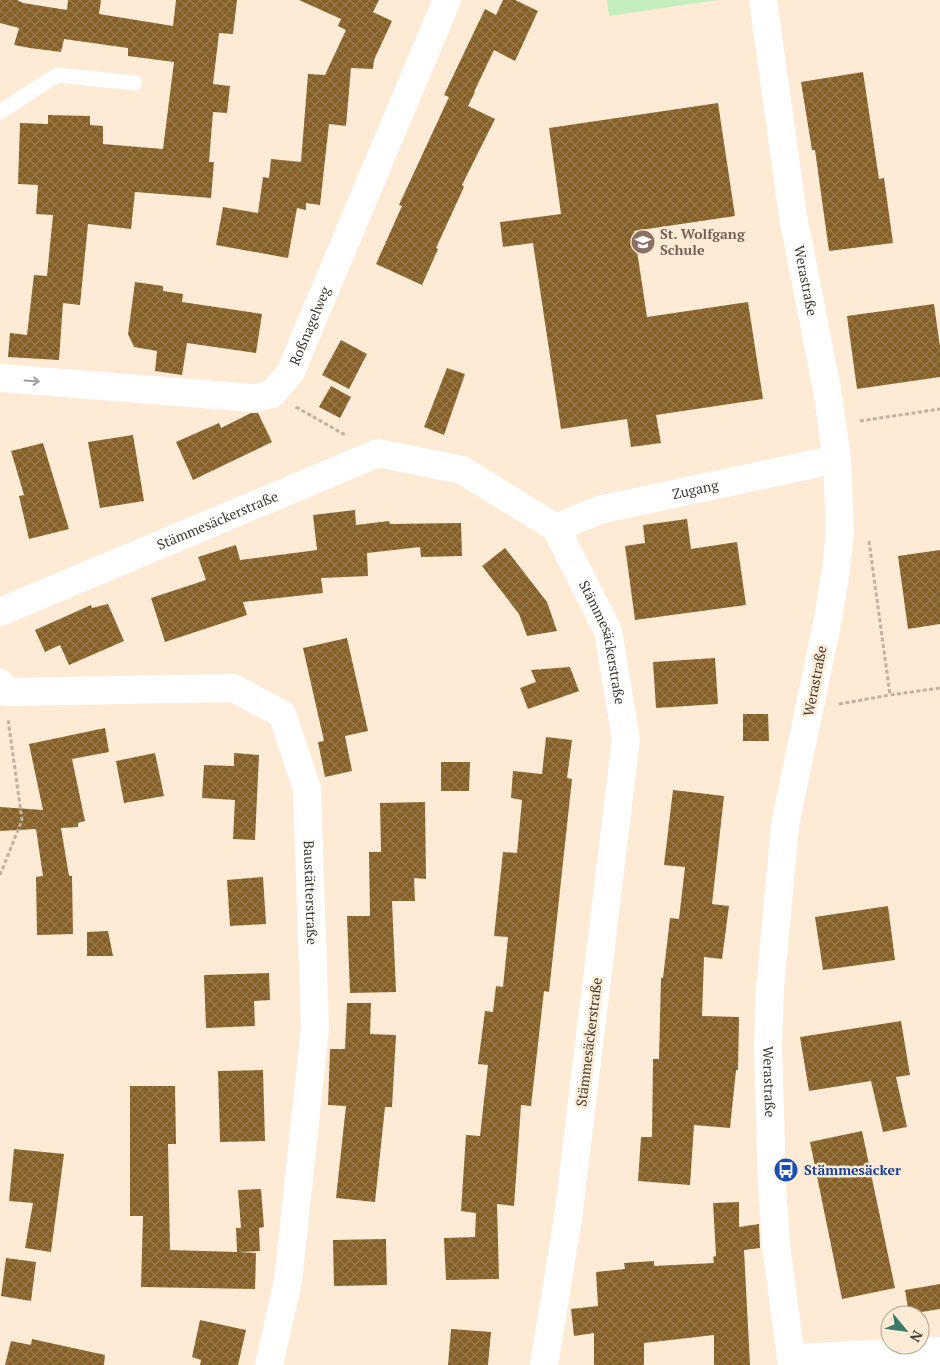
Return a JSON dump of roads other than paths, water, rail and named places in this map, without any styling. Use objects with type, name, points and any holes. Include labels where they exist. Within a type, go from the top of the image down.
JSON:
[{"type":"street","name":"Roßnagelweg","points":[[0,378],[254,398],[272,394],[290,374],[447,0]]},
{"type":"street","name":"Werastraße","points":[[763,0],[793,216],[827,390],[837,459],[840,530],[836,570],[810,710],[785,825],[770,989],[768,1044],[769,1132],[776,1246],[792,1362]]},
{"type":"street","name":"Stämmesäckerstraße","points":[[0,612],[378,453],[462,470],[556,528],[608,631],[626,739],[568,1218],[544,1365]]},
{"type":"street","name":"Zugang","points":[[556,528],[599,510],[837,459]]},
{"type":"street","name":"Baustätterstraße","points":[[3,687],[233,688],[282,714],[307,789],[315,1028],[288,1281],[269,1365]]},
{"type":"street","points":[[792,1362],[940,1351]]},
{"type":"lane","points":[[0,112],[56,75],[135,83]]},
{"type":"place","name":"St. Wolfgang Schule","points":[[643,242]]},
{"type":"place","name":"Stämmesäcker","points":[[786,1170]]}]
